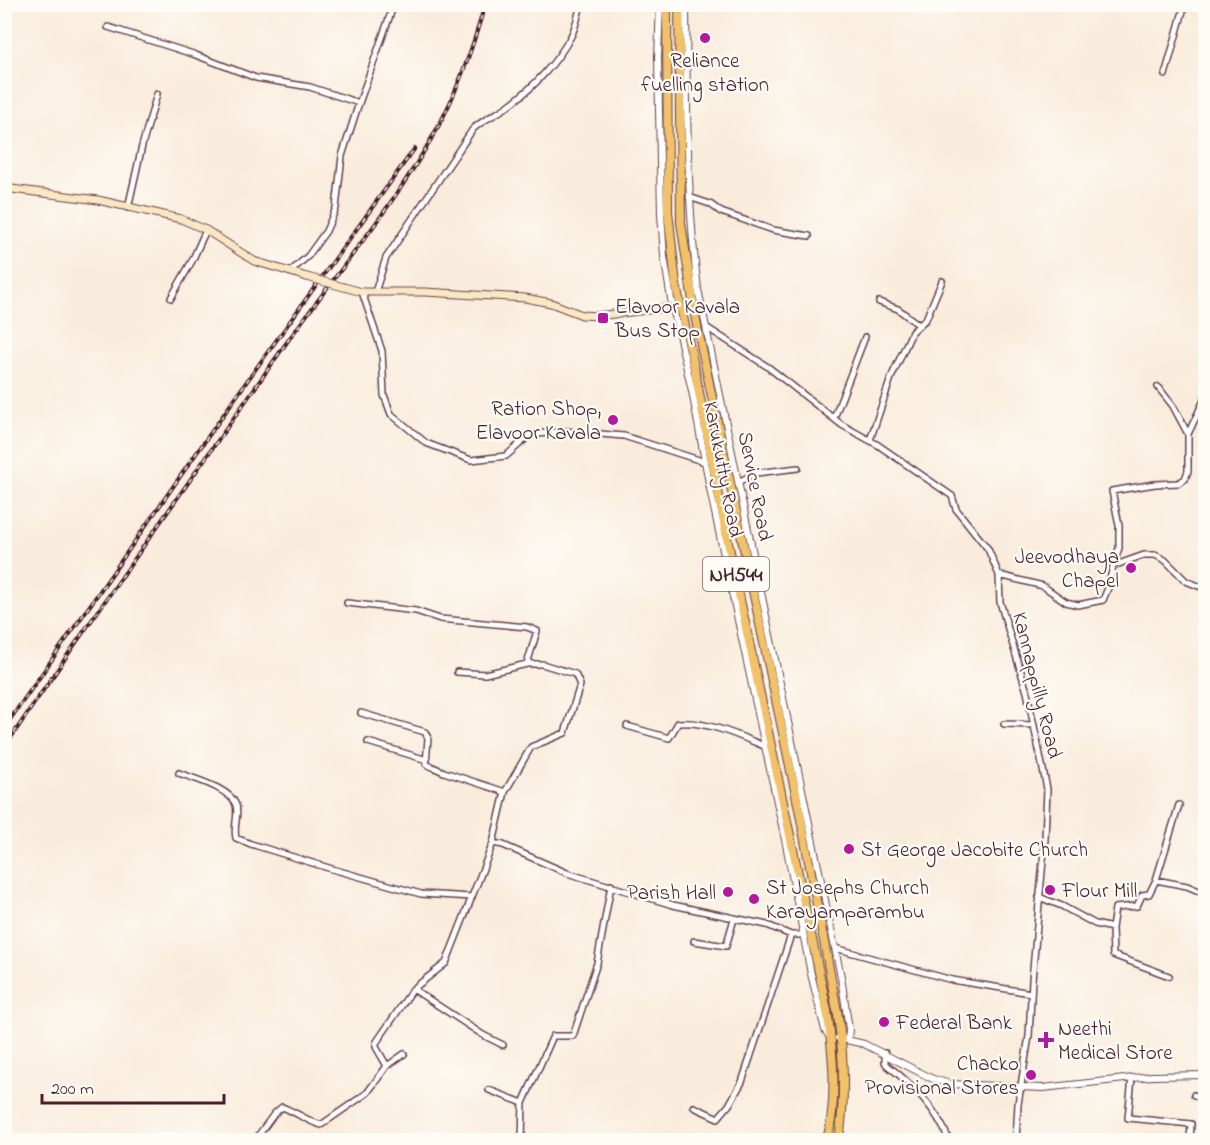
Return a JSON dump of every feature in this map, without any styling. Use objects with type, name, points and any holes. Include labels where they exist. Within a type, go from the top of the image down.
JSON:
[{"type":"highway","name":"NH544","points":[[667,4],[668,211],[677,308],[796,858],[831,1038],[833,1100],[827,1140]]},
{"type":"highway","name":"NH544","points":[[679,4],[681,223],[696,321],[845,1039],[839,1140]]},
{"type":"highway","points":[[696,321],[706,327]]},
{"type":"main road","points":[[4,188],[98,200],[181,219],[206,230],[254,261],[362,292],[425,292],[525,298],[551,303],[582,315],[597,316],[677,308]]},
{"type":"street","points":[[290,272],[308,256],[326,231],[336,208],[342,156],[394,4]]},
{"type":"street","points":[[375,292],[386,258],[473,129],[484,119],[510,105],[552,63],[572,35],[581,4]]},
{"type":"street","name":"Karukutty Road","points":[[660,4],[662,224],[705,462],[786,843],[803,935],[825,1030],[831,1038]]},
{"type":"street","name":"Service Road","points":[[686,4],[689,197],[692,245],[706,327],[846,1004],[845,1039]]},
{"type":"street","points":[[1165,75],[1185,4]]},
{"type":"street","points":[[108,27],[193,54],[256,78],[310,87],[359,103]]},
{"type":"street","points":[[128,208],[157,94]]},
{"type":"street","points":[[689,197],[710,204],[721,212],[773,230],[809,236]]},
{"type":"street","points":[[171,298],[206,230]]},
{"type":"street","points":[[870,440],[891,378],[912,332],[927,319],[942,281]]},
{"type":"street","points":[[362,292],[382,351],[384,395],[392,414],[426,442],[471,460],[506,456],[530,435],[563,431],[624,436],[705,462]]},
{"type":"street","points":[[879,302],[898,309],[919,324]]},
{"type":"street","name":"Kannappilly Road","points":[[706,327],[768,368],[834,418],[952,496],[956,508],[988,549],[999,575],[1000,602],[1034,725],[1047,789],[1029,1036],[1020,1085],[1016,1140]]},
{"type":"street","points":[[834,418],[866,337]]},
{"type":"street","points":[[1158,387],[1173,406],[1188,434]]},
{"type":"street","points":[[999,575],[1043,586],[1066,602],[1078,605],[1103,600],[1119,548],[1119,525],[1112,491],[1178,483],[1185,478],[1188,471],[1188,434],[1206,396]]},
{"type":"street","points":[[738,482],[756,473],[798,468]]},
{"type":"street","points":[[1113,566],[1149,554],[1161,557],[1186,581],[1206,589]]},
{"type":"street","points":[[347,603],[417,611],[441,619],[527,627],[537,631],[527,664]]},
{"type":"street","points":[[387,1066],[376,1043],[413,989],[446,963],[493,843],[505,792],[531,747],[565,733],[580,685],[575,674],[542,664],[527,664],[485,674],[457,672]]},
{"type":"street","points":[[361,713],[424,732],[428,738],[426,764],[505,792]]},
{"type":"street","points":[[627,726],[669,738],[678,723],[694,724],[734,734],[764,746]]},
{"type":"street","points":[[1004,724],[1034,725]]},
{"type":"street","points":[[368,742],[427,760]]},
{"type":"street","points":[[179,773],[223,791],[231,798],[236,804],[236,838],[332,869],[421,894],[472,897]]},
{"type":"street","points":[[1169,976],[1113,954],[1112,928],[1114,908],[1137,906],[1142,895],[1149,894],[1156,880],[1179,805]]},
{"type":"street","points":[[493,843],[567,873],[673,905],[768,925],[791,935],[803,935]]},
{"type":"street","points":[[1156,880],[1187,886],[1206,894]]},
{"type":"street","points":[[522,1140],[523,1102],[553,1036],[573,1036],[597,963],[611,885]]},
{"type":"street","points":[[1039,897],[1095,924],[1112,928]]},
{"type":"street","points":[[694,941],[726,946],[734,919]]},
{"type":"street","points":[[694,1107],[718,1118],[729,1105],[742,1082],[791,935]]},
{"type":"street","points":[[835,948],[952,980],[1031,993]]},
{"type":"street","points":[[413,989],[483,1035],[503,1045]]},
{"type":"street","points":[[831,1038],[864,1044],[933,1079],[950,1084],[1020,1085],[1043,1088],[1132,1078],[1206,1075]]},
{"type":"street","points":[[885,1053],[887,1065],[911,1084],[929,1104],[949,1140]]},
{"type":"street","points":[[255,1140],[282,1107],[308,1121],[321,1125],[366,1093],[387,1066],[404,1054]]},
{"type":"street","points":[[1132,1078],[1128,1118],[1191,1124],[1190,1140]]},
{"type":"street","points":[[489,1090],[523,1102]]},
{"type":"street","points":[[1194,1095],[1206,1100]]},
{"type":"railway","points":[[4,748],[287,342],[404,183],[438,127],[453,97],[485,4]]},
{"type":"railway","points":[[4,728],[247,381],[415,148]]},
{"type":"place","name":"Reliance fuelling station","points":[[705,38]]},
{"type":"place","name":"Elavoor Kavala Bus Stop","points":[[603,318]]},
{"type":"place","name":"Ration Shop, Elavoor Kavala","points":[[613,420]]},
{"type":"place","name":"Jeevodhaya Chapel","points":[[1131,568]]},
{"type":"place","name":"St George Jacobite Church","points":[[849,849]]},
{"type":"place","name":"Flour Mill","points":[[1050,890]]},
{"type":"place","name":"Parish Hall","points":[[728,892]]},
{"type":"place","name":"St Josephs Church Karayamparambu","points":[[754,899]]},
{"type":"place","name":"Federal Bank","points":[[884,1022]]},
{"type":"place","name":"Neethi Medical Store","points":[[1046,1040]]},
{"type":"place","name":"Chacko Provisional Stores","points":[[1031,1075]]}]
